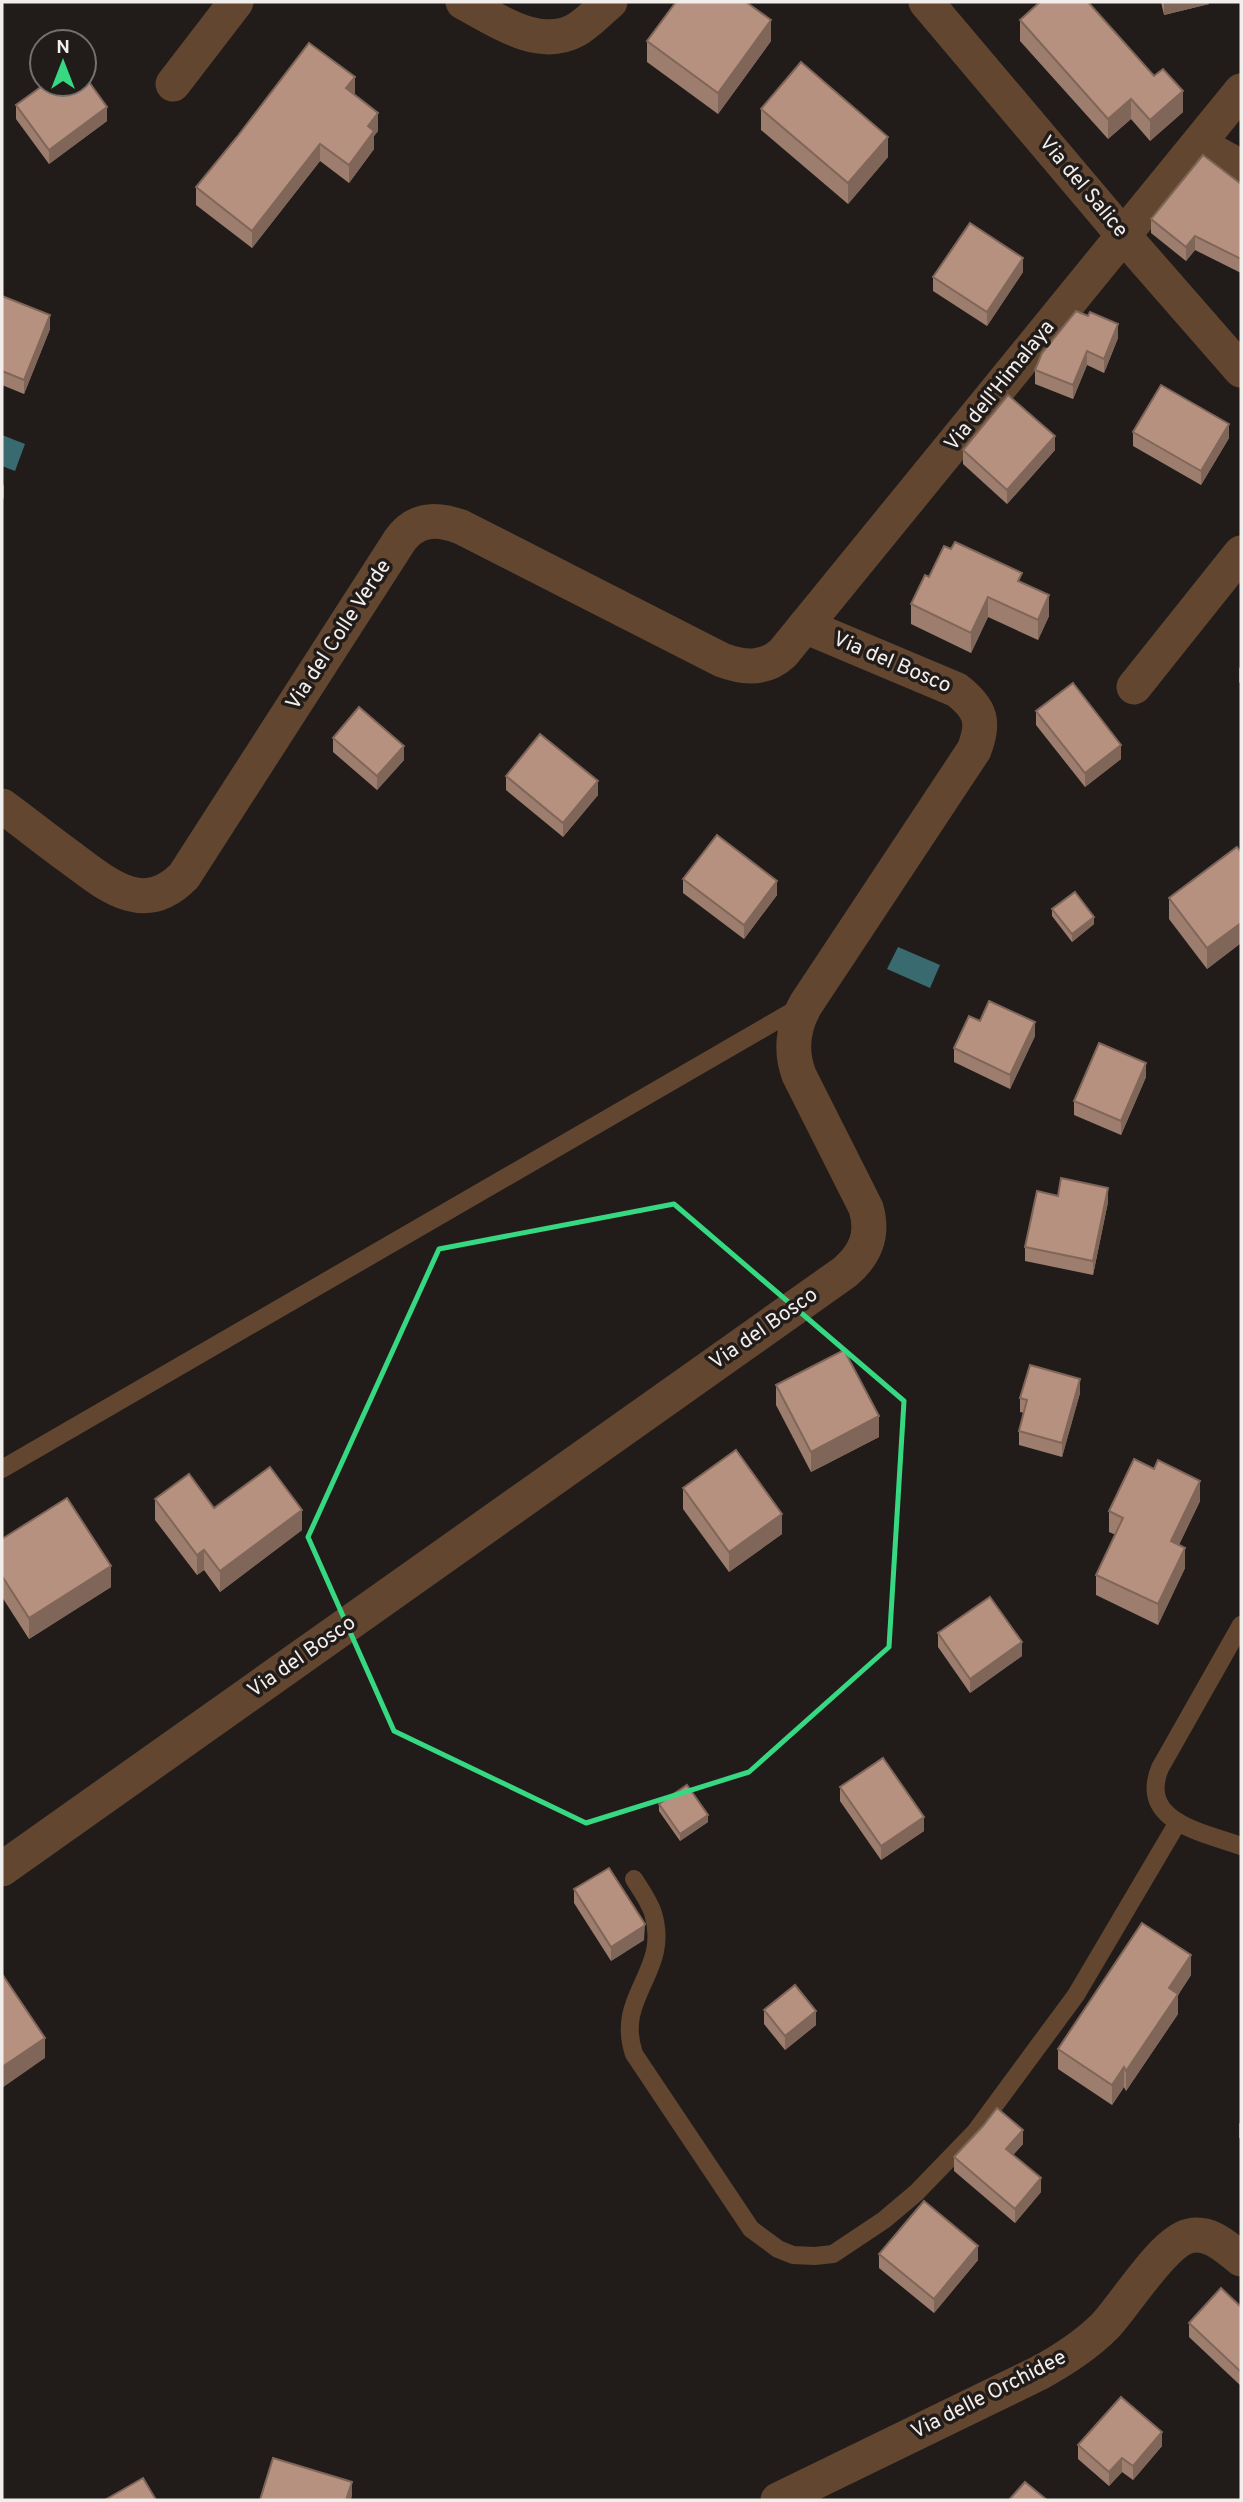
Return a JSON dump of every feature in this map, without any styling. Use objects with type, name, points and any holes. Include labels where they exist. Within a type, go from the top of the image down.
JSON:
[{"type":"street","points":[[173,84],[236,2]]},
{"type":"street","points":[[463,2],[516,30],[544,37],[574,31],[610,2]]},
{"type":"street","name":"Via del Salice","points":[[926,2],[1241,370]]},
{"type":"street","name":"Via dell'Himalaya","points":[[750,666],[760,666],[777,659],[1241,91]]},
{"type":"street","points":[[1199,144],[1241,167]]},
{"type":"street","name":"Via del Colle Verde","points":[[2,806],[119,891],[144,896],[166,892],[191,865],[400,540],[410,529],[422,522],[445,521],[461,527],[711,655],[731,663],[750,666]]},
{"type":"street","points":[[1134,687],[1241,553]]},
{"type":"street","name":"Via del Bosco","points":[[2,1869],[845,1272],[860,1257],[868,1239],[866,1208],[795,1066],[795,1032],[806,1004],[974,750],[980,731],[980,720],[973,704],[957,690],[805,626]]},
{"type":"street","name":"Via delle Orchidee","points":[[778,2500],[1039,2374],[1065,2358],[1106,2325],[1166,2251],[1181,2239],[1202,2235],[1214,2239],[1241,2259]]},
{"type":"lane","points":[[2,1469],[806,1004]]},
{"type":"lane","points":[[1241,1625],[1156,1779],[1156,1801],[1169,1817],[1241,1846]]},
{"type":"lane","points":[[634,1879],[651,1908],[657,1939],[651,1969],[631,2011],[629,2033],[634,2054],[751,2229],[778,2249],[793,2255],[815,2256],[833,2254],[884,2220],[946,2164],[975,2132],[1076,1995],[1178,1822]]},
{"type":"highlighted area","points":[[674,1204],[904,1401],[889,1647],[749,1772],[586,1823],[394,1731],[308,1537],[439,1249]]},
{"type":"water","points":[[2,435],[25,444],[15,471],[2,466]]},
{"type":"water","points":[[898,947],[940,965],[930,988],[887,969]]},
{"type":"building","points":[[676,2],[746,2],[771,20],[718,93],[647,41]]},
{"type":"building","points":[[1040,2],[1088,2],[1154,76],[1163,69],[1183,91],[1150,120],[1131,99],[1108,119],[1020,20]]},
{"type":"building","points":[[309,43],[355,77],[346,88],[378,113],[368,126],[374,131],[349,165],[320,144],[252,231],[196,187]]},
{"type":"building","points":[[801,62],[888,137],[848,183],[761,109]]},
{"type":"building","points":[[98,94],[107,107],[49,150],[16,105],[28,96],[98,98]]},
{"type":"building","points":[[1203,155],[1241,184],[1241,259],[1195,236],[1186,247],[1151,219]]},
{"type":"building","points":[[970,223],[1023,258],[987,312],[933,277]]},
{"type":"building","points":[[2,296],[50,315],[24,380],[2,371]]},
{"type":"building","points":[[1076,311],[1088,316],[1090,312],[1118,324],[1104,359],[1087,351],[1073,385],[1035,370],[1042,353]]},
{"type":"building","points":[[1161,385],[1229,424],[1201,471],[1133,432]]},
{"type":"building","points":[[1008,395],[1055,436],[1007,490],[963,450]]},
{"type":"building","points":[[955,542],[1022,573],[1018,581],[1049,595],[1038,620],[988,597],[971,633],[911,604],[925,575],[929,577],[944,546],[951,549]]},
{"type":"building","points":[[1073,683],[1121,745],[1085,773],[1036,711]]},
{"type":"building","points":[[359,707],[404,746],[377,776],[333,738]]},
{"type":"building","points":[[540,734],[598,781],[563,823],[506,776]]},
{"type":"building","points":[[717,835],[777,881],[744,925],[683,879]]},
{"type":"building","points":[[1237,847],[1241,852],[1241,923],[1207,948],[1169,898]]},
{"type":"building","points":[[1075,892],[1094,917],[1072,934],[1052,909]]},
{"type":"building","points":[[989,1001],[1035,1022],[1010,1075],[954,1048],[969,1016],[980,1021]]},
{"type":"building","points":[[1099,1043],[1146,1063],[1121,1121],[1074,1101]]},
{"type":"building","points":[[1061,1178],[1108,1188],[1093,1261],[1025,1247],[1037,1191],[1058,1196]]},
{"type":"building","points":[[844,1350],[879,1416],[811,1452],[776,1385]]},
{"type":"building","points":[[1030,1365],[1080,1379],[1062,1443],[1019,1431],[1027,1400],[1020,1398]]},
{"type":"building","points":[[736,1450],[782,1514],[729,1552],[683,1488]]},
{"type":"building","points":[[1134,1459],[1154,1469],[1158,1460],[1200,1481],[1171,1541],[1185,1548],[1158,1604],[1096,1575],[1123,1518],[1109,1511]]},
{"type":"building","points":[[270,1467],[302,1510],[220,1571],[204,1550],[197,1555],[155,1499],[189,1474],[214,1508]]},
{"type":"building","points":[[67,1498],[111,1566],[29,1618],[2,1576],[2,1539]]},
{"type":"building","points":[[990,1597],[1022,1642],[970,1679],[938,1633]]},
{"type":"building","points":[[883,1758],[924,1817],[881,1846],[840,1787]]},
{"type":"building","points":[[687,1785],[708,1815],[680,1834],[659,1804]]},
{"type":"building","points":[[609,1868],[645,1924],[611,1947],[574,1889]]},
{"type":"building","points":[[1142,1923],[1191,1955],[1169,1988],[1178,1994],[1126,2071],[1124,2067],[1112,2085],[1058,2049]]},
{"type":"building","points":[[2,1974],[45,2038],[2,2067]]},
{"type":"building","points":[[795,1985],[816,2011],[785,2036],[764,2010]]},
{"type":"building","points":[[997,2108],[1023,2130],[1006,2149],[1041,2178],[1015,2209],[954,2157]]},
{"type":"building","points":[[924,2201],[978,2246],[934,2299],[879,2254]]},
{"type":"building","points":[[1221,2288],[1241,2307],[1241,2372],[1189,2323]]},
{"type":"building","points":[[1121,2397],[1162,2432],[1133,2466],[1122,2458],[1109,2472],[1078,2445]]},
{"type":"building","points":[[273,2458],[352,2482],[346,2500],[260,2500]]},
{"type":"building","points":[[143,2478],[156,2500],[105,2500]]},
{"type":"building","points":[[1025,2482],[1047,2500],[1009,2500]]}]
